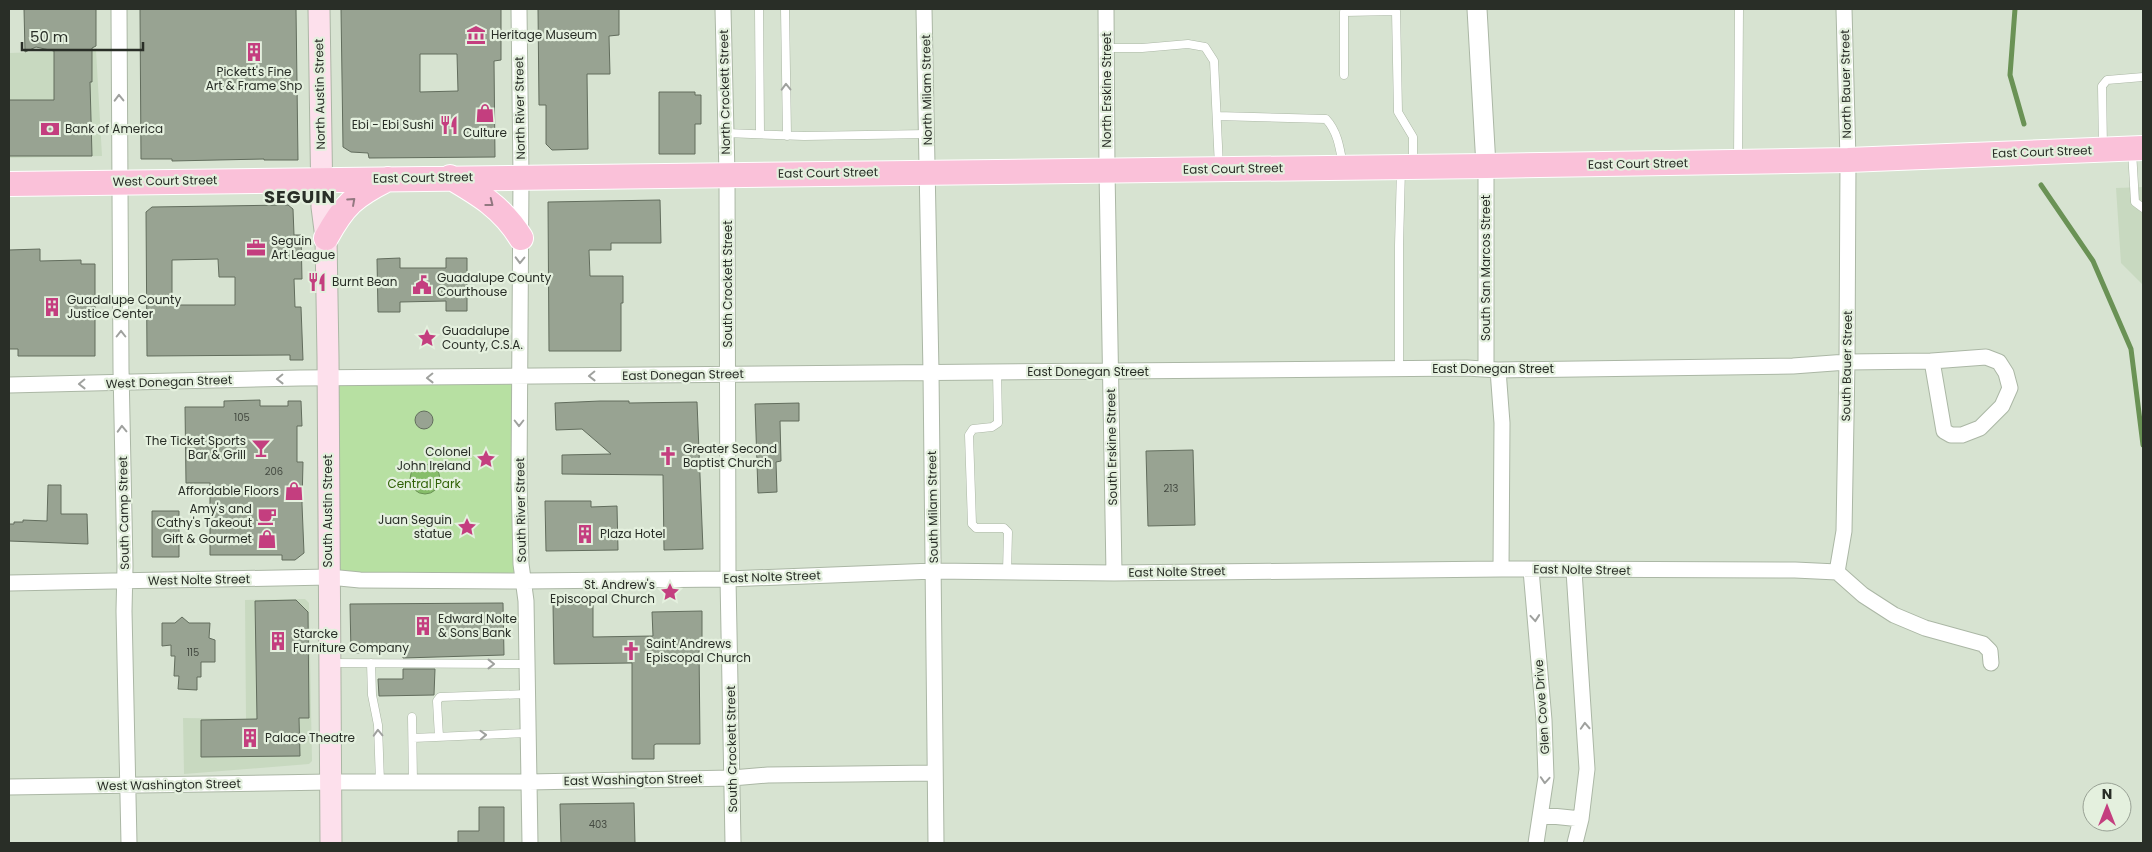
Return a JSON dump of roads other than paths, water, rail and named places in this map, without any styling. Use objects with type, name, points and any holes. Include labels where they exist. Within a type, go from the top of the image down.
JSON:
[{"type":"main road","name":"North Austin Street","points":[[319,9],[322,178]]},
{"type":"main road","name":"East Court Street","points":[[322,178],[1107,171],[1738,162],[1848,160],[2137,148]]},
{"type":"main road","points":[[450,177],[493,205],[511,221],[520,238]]},
{"type":"main road","name":"West Court Street","points":[[9,184],[322,178]]},
{"type":"main road","name":"South Austin Street","points":[[322,178],[322,207],[326,238],[328,379],[331,843]]},
{"type":"main road","points":[[326,238],[348,204],[363,192],[390,178]]},
{"type":"street","name":"South Camp Street","points":[[118,9],[121,383],[129,843]]},
{"type":"street","name":"North River Street","points":[[519,9],[521,177]]},
{"type":"street","name":"North Crockett Street","points":[[723,9],[727,175]]},
{"type":"street","name":"North Milam Street","points":[[924,9],[929,172]]},
{"type":"street","name":"North Erskine Street","points":[[1106,9],[1107,171]]},
{"type":"street","points":[[1477,9],[1486,166]]},
{"type":"street","name":"North Bauer Street","points":[[1844,9],[1848,160]]},
{"type":"street","name":"South Bauer Street","points":[[1837,572],[1844,531],[1848,160]]},
{"type":"street","name":"South San Marcos Street","points":[[1486,166],[1492,370],[1502,423],[1500,569]]},
{"type":"street","name":"South Erskine Street","points":[[1107,171],[1114,573]]},
{"type":"street","name":"South Milam Street","points":[[929,172],[936,843]]},
{"type":"street","name":"South Crockett Street","points":[[727,175],[728,579],[734,843]]},
{"type":"street","name":"South River Street","points":[[521,177],[519,376],[521,555],[528,664],[530,843]]},
{"type":"street","points":[[1986,357],[1999,362],[2006,373],[2010,388],[2002,406],[1980,428],[1962,435],[1951,435],[1944,431],[1932,361],[1986,357]]},
{"type":"street","name":"East Donegan Street","points":[[328,379],[932,372],[1111,373],[1399,369],[1492,370],[1793,366],[1847,362],[1932,361]]},
{"type":"street","name":"West Donegan Street","points":[[9,385],[328,379]]},
{"type":"street","name":"East Nolte Street","points":[[329,577],[360,580],[524,581],[728,579],[934,571],[1114,573],[1500,569],[1574,571],[1795,570],[1837,572]]},
{"type":"street","name":"Glen Cove Drive","points":[[1531,570],[1544,720],[1546,777],[1542,815],[1536,843]]},
{"type":"street","points":[[1574,571],[1587,770],[1581,819],[1575,843]]},
{"type":"street","points":[[1837,572],[1863,595],[1894,615],[1925,628],[1983,644],[1990,651],[1992,663]]},
{"type":"street","name":"West Nolte Street","points":[[9,583],[329,577]]},
{"type":"street","name":"East Washington Street","points":[[330,782],[529,782],[732,778],[768,775],[935,773]]},
{"type":"street","name":"West Washington Street","points":[[9,787],[330,782]]},
{"type":"street","points":[[1542,815],[1581,819]]},
{"type":"lane","points":[[759,9],[760,134]]},
{"type":"lane","points":[[785,9],[787,136]]},
{"type":"lane","points":[[1738,162],[1739,9]]},
{"type":"lane","points":[[1344,75],[1344,12],[1396,11],[1398,112],[1413,137],[1407,167],[1399,245],[1399,369]]},
{"type":"lane","points":[[1106,48],[1142,48],[1188,44],[1205,46],[1214,60],[1219,169]]},
{"type":"lane","points":[[2103,150],[2102,86],[2107,80],[2143,77]]},
{"type":"lane","points":[[1217,116],[1326,118],[1332,126],[1338,142],[1343,168]]},
{"type":"lane","points":[[726,133],[787,136],[928,134]]},
{"type":"lane","points":[[2137,148],[2135,202],[2143,208]]},
{"type":"lane","points":[[997,372],[998,423],[992,427],[973,429],[969,435],[972,524],[976,528],[1004,528],[1008,532],[1006,572]]},
{"type":"lane","points":[[329,663],[528,664]]},
{"type":"lane","points":[[371,663],[372,695],[378,726],[380,782]]},
{"type":"lane","points":[[439,737],[438,702],[440,697],[528,694]]},
{"type":"lane","points":[[412,717],[413,782]]},
{"type":"lane","points":[[413,738],[528,733]]},
{"type":"waterway","points":[[2015,9],[2010,75],[2024,124]]},
{"type":"waterway","points":[[2041,185],[2093,261],[2131,349],[2143,445]]},
{"type":"place","name":"Heritage Museum","points":[[476,35]]},
{"type":"place","name":"Pickett's Fine Art & Frame Shp","points":[[254,52]]},
{"type":"place","name":"Culture","points":[[485,113]]},
{"type":"place","name":"Ebi - Ebi Sushi","points":[[449,125]]},
{"type":"place","name":"Bank of America","points":[[50,129]]},
{"type":"place","name":"Seguin Art League","points":[[256,248]]},
{"type":"place","name":"Burnt Bean","points":[[317,282]]},
{"type":"place","name":"Guadalupe County Courthouse","points":[[422,285]]},
{"type":"place","name":"Guadalupe County Justice Center","points":[[52,307]]},
{"type":"place","name":"Guadalupe County, C.S.A.","points":[[427,338]]},
{"type":"place","name":"The Ticket Sports Bar & Grill","points":[[261,448]]},
{"type":"place","name":"Greater Second Baptist Church","points":[[668,456]]},
{"type":"place","name":"Colonel John Ireland","points":[[486,459]]},
{"type":"place","name":"Affordable Floors","points":[[294,491]]},
{"type":"place","name":"Amy's and Cathy's Takeout","points":[[267,516]]},
{"type":"place","name":"Juan Seguin statue","points":[[467,527]]},
{"type":"place","name":"Plaza Hotel","points":[[585,534]]},
{"type":"place","name":"Gift & Gourmet","points":[[267,539]]},
{"type":"place","name":"St. Andrew's Episcopal Church","points":[[670,592]]},
{"type":"place","name":"Edward Nolte & Sons Bank","points":[[423,626]]},
{"type":"place","name":"Starcke Furniture Company","points":[[278,641]]},
{"type":"place","name":"Saint Andrews Episcopal Church","points":[[631,651]]},
{"type":"place","name":"Palace Theatre","points":[[250,738]]},
{"type":"district","name":"SEGUIN","points":[[300,197]]},
{"type":"park label","name":"Central Park","points":[[424,484]]}]
